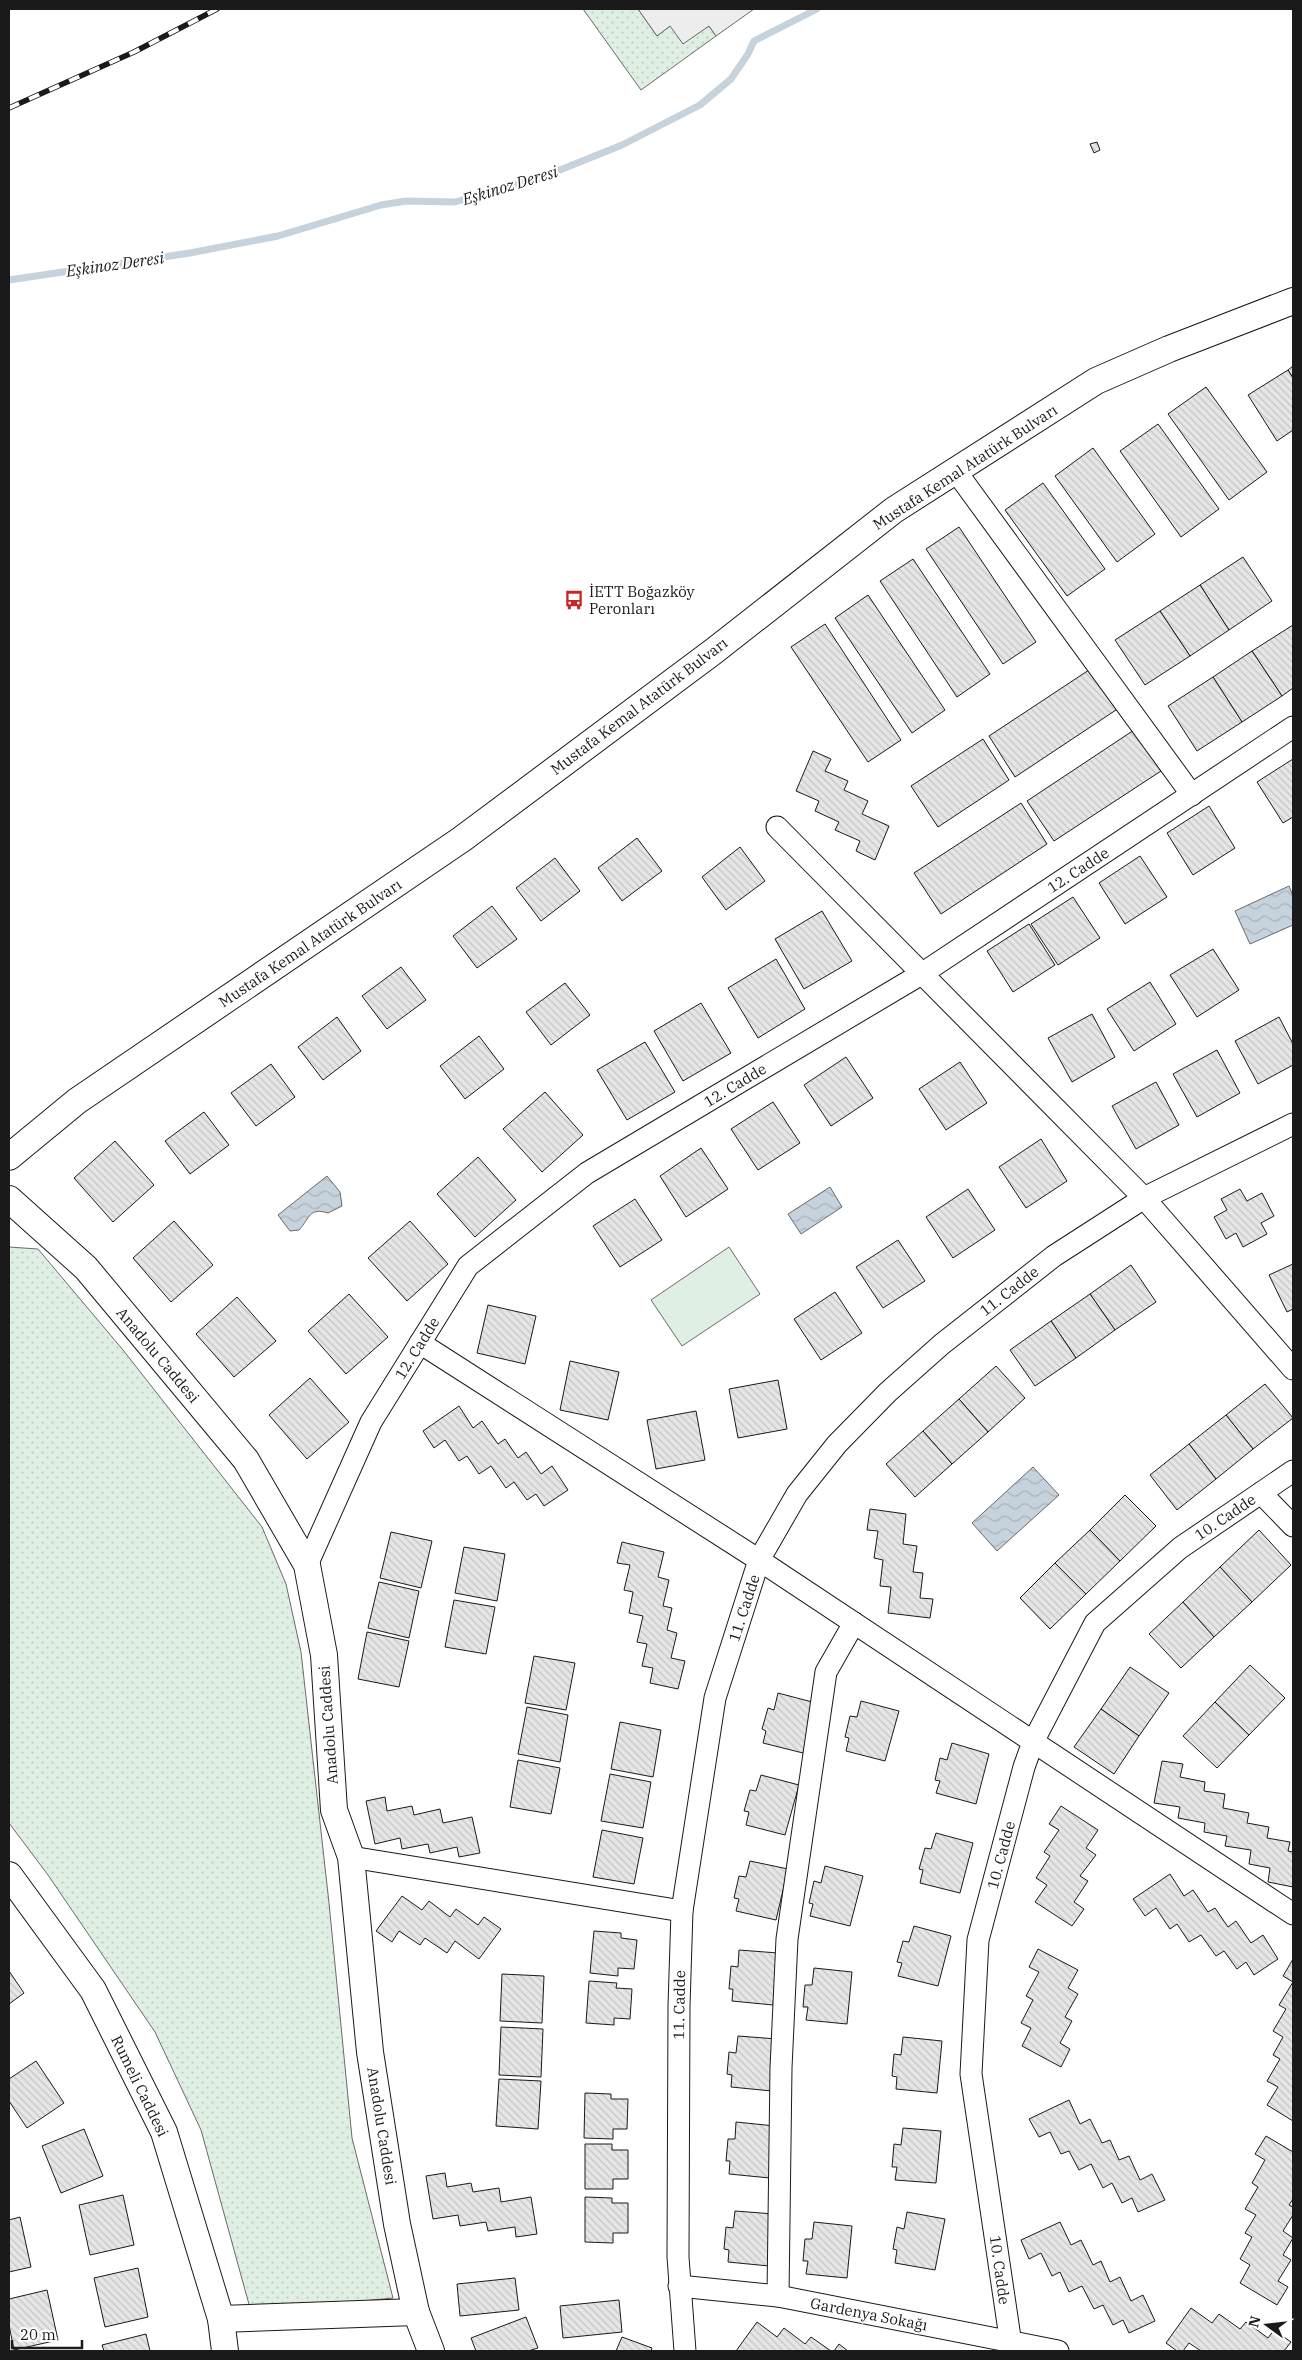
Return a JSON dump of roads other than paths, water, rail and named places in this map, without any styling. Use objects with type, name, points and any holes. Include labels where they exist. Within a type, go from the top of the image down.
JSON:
[{"type":"street","name":"Mustafa Kemal Atatürk Bulvarı","points":[[9,1157],[77,1102],[462,839],[706,656],[894,510],[1096,381],[1169,349],[1293,301]]},
{"type":"street","points":[[955,470],[1192,795]]},
{"type":"street","name":"12. Cadde","points":[[307,1565],[371,1422],[468,1266],[588,1173],[923,973],[1293,727]]},
{"type":"street","points":[[776,827],[923,973],[1144,1198],[1293,1369]]},
{"type":"street","name":"11. Cadde","points":[[685,2351],[679,2286],[678,2006],[682,1911],[715,1698],[759,1560],[797,1494],[837,1444],[888,1392],[942,1344],[1054,1256],[1144,1198],[1293,1124]]},
{"type":"street","name":"Anadolu Caddesi","points":[[9,1199],[86,1268],[246,1460],[307,1565],[324,1655],[334,1810],[351,1857],[370,2052],[397,2224],[416,2312],[431,2351]]},
{"type":"street","points":[[420,1343],[759,1560],[1293,1914]]},
{"type":"street","name":"10. Cadde","points":[[1011,2347],[971,2074],[978,1940],[1024,1767],[1034,1742],[1096,1623],[1180,1548],[1293,1471]]},
{"type":"street","points":[[1261,1493],[1293,1526]]},
{"type":"street","points":[[778,2296],[780,2068],[787,1940],[826,1672],[854,1623]]},
{"type":"street","points":[[351,1857],[682,1911]]},
{"type":"street","name":"Rumeli Caddesi","points":[[9,1875],[93,1990],[164,2132],[221,2319],[225,2351]]},
{"type":"street","name":"Gardenya Sokağı","points":[[679,2286],[778,2296],[1011,2347],[1058,2351]]},
{"type":"street","points":[[221,2319],[416,2312]]},
{"type":"water","points":[[1289,886],[1293,896],[1293,925],[1250,944],[1235,911]]},
{"type":"water","points":[[327,1176],[340,1192],[342,1206],[328,1213],[317,1211],[310,1215],[299,1230],[290,1231],[278,1215]]},
{"type":"water","points":[[830,1187],[842,1207],[801,1234],[788,1214]]},
{"type":"water","points":[[1033,1467],[1059,1495],[997,1551],[972,1523]]},
{"type":"waterway","name":"Eşkinoz Deresi","points":[[9,280],[190,253],[278,236],[381,205],[406,201],[455,202],[540,178],[622,145],[700,105],[731,79],[748,54],[754,41],[817,9]]},
{"type":"railway","points":[[9,108],[134,52],[217,9]]},
{"type":"place","name":"İETT Boğazköy Peronları","points":[[574,600]]}]
